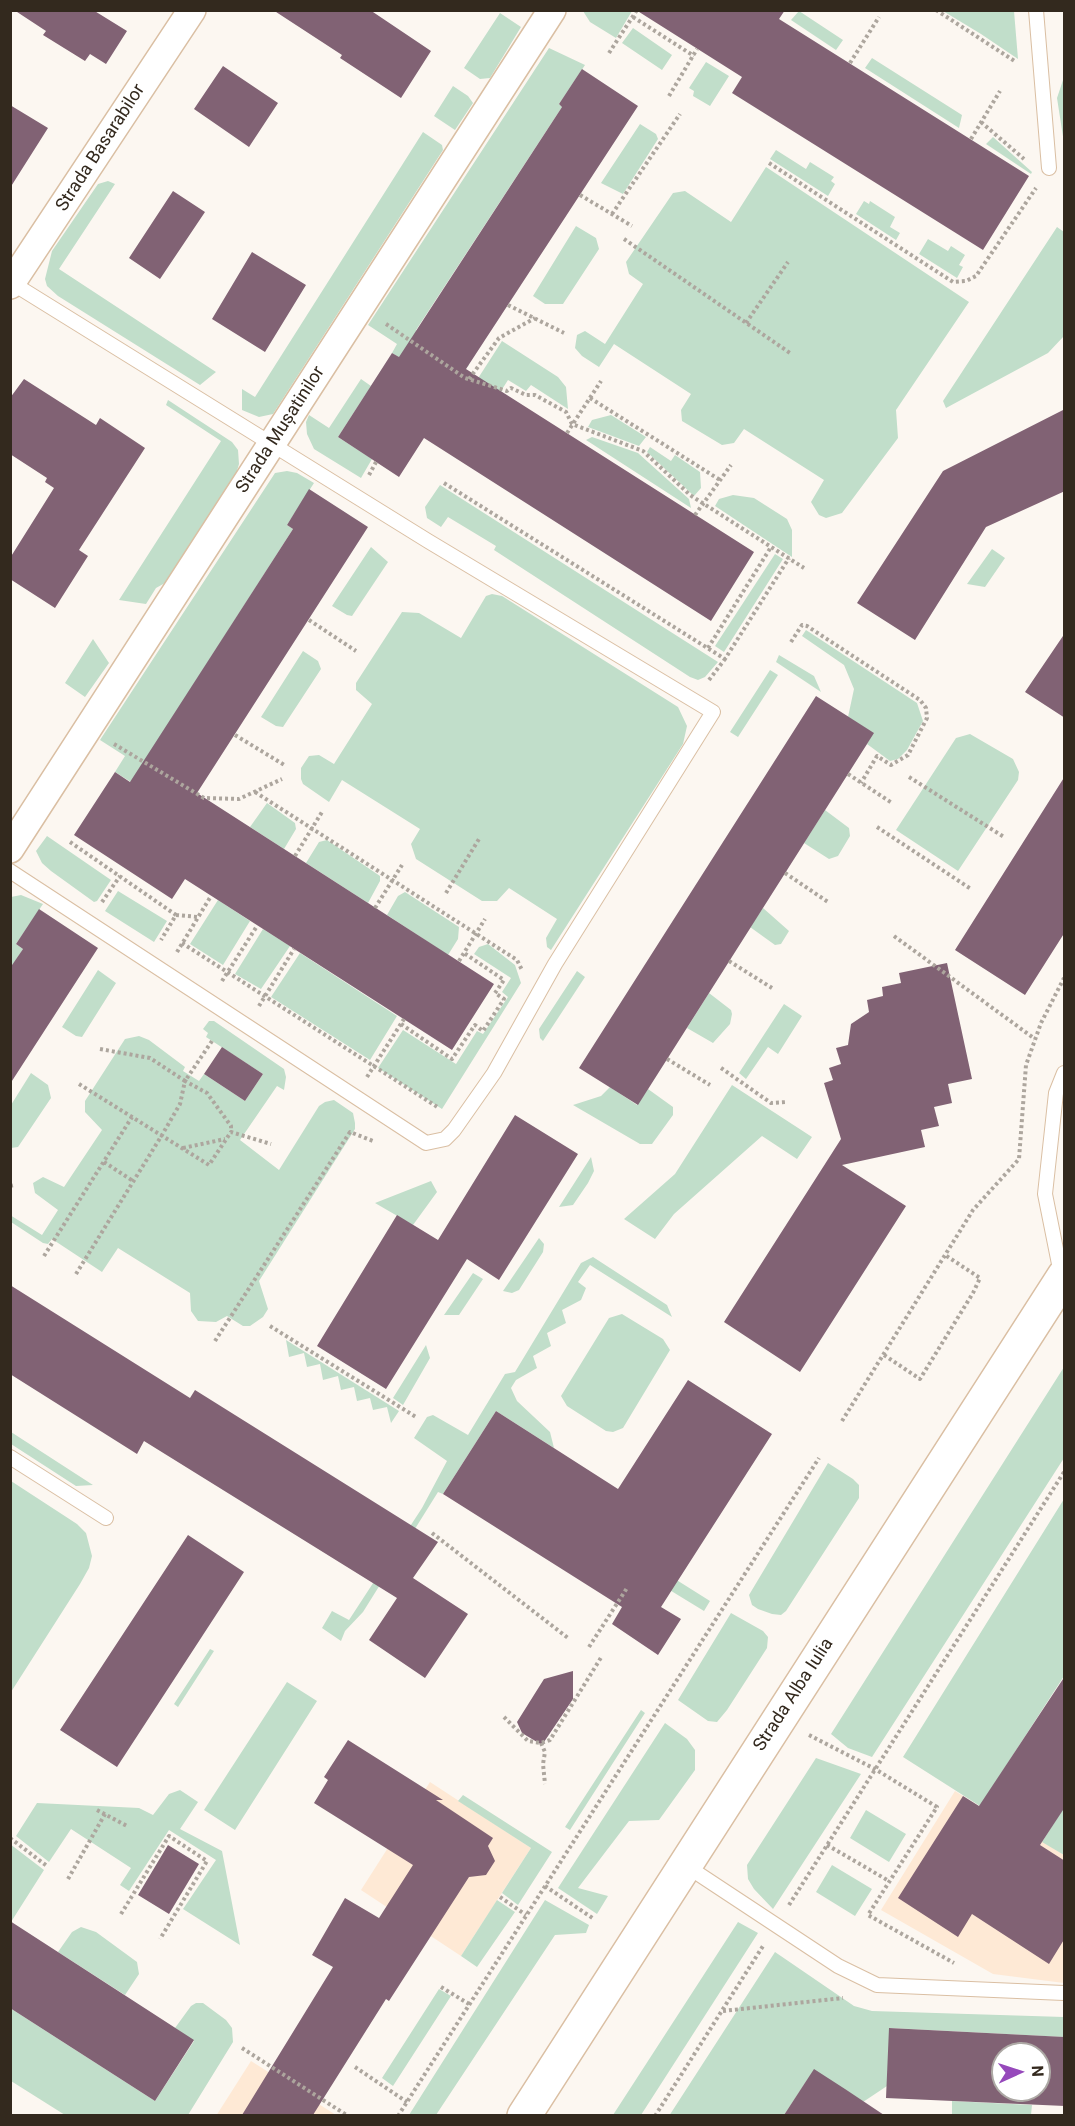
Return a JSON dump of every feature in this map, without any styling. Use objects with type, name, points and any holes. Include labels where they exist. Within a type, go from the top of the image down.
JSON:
[{"type":"main road","name":"Strada Alba Iulia","points":[[524,2115],[1064,1279]]},
{"type":"street","name":"Strada Basarabilor","points":[[11,284],[192,10]]},
{"type":"street","name":"Strada Mușatinilor","points":[[10,849],[552,10]]},
{"type":"lane","points":[[1036,10],[1049,168]]},
{"type":"lane","points":[[10,872],[426,1143],[445,1139],[454,1130],[494,1073],[555,964],[713,712],[11,284]]},
{"type":"lane","points":[[1064,1279],[1044,1194],[1056,1093],[1065,1072]]},
{"type":"lane","points":[[10,1457],[106,1518]]},
{"type":"lane","points":[[685,1865],[838,1966],[877,1985],[1065,1993]]},
{"type":"path","points":[[609,53],[637,10]]},
{"type":"path","points":[[936,10],[1022,65],[1021,54]]},
{"type":"path","points":[[850,63],[879,17]]},
{"type":"path","points":[[633,18],[694,56]]},
{"type":"path","points":[[669,96],[697,49]]},
{"type":"path","points":[[970,139],[1000,91]]},
{"type":"path","points":[[612,214],[680,114]]},
{"type":"path","points":[[981,122],[1027,162]]},
{"type":"path","points":[[769,163],[953,282],[966,281],[976,276],[1004,238],[1039,183]]},
{"type":"path","points":[[580,195],[632,226]]},
{"type":"path","points":[[624,239],[790,353]]},
{"type":"path","points":[[746,323],[788,262]]},
{"type":"path","points":[[508,305],[564,333]]},
{"type":"path","points":[[361,306],[469,379],[507,392],[511,388],[525,395],[535,395],[566,412],[572,424],[643,451],[703,503],[804,568]]},
{"type":"path","points":[[469,379],[499,338],[535,318]]},
{"type":"path","points":[[567,433],[601,381]]},
{"type":"path","points":[[590,398],[720,480]]},
{"type":"path","points":[[695,515],[731,465]]},
{"type":"path","points":[[444,483],[725,659],[789,558]]},
{"type":"path","points":[[708,648],[771,547]]},
{"type":"path","points":[[309,620],[356,651]]},
{"type":"path","points":[[791,642],[802,625],[807,626],[920,700],[926,708],[927,718],[908,754],[891,765],[877,756],[861,783]]},
{"type":"path","points":[[88,728],[204,798],[239,799],[282,778]]},
{"type":"path","points":[[235,735],[286,766]]},
{"type":"path","points":[[848,774],[892,803]]},
{"type":"path","points":[[909,777],[1004,837]]},
{"type":"path","points":[[255,792],[517,960],[523,973]]},
{"type":"path","points":[[295,856],[322,812]]},
{"type":"path","points":[[877,827],[971,889]]},
{"type":"path","points":[[446,893],[479,839]]},
{"type":"path","points":[[70,842],[176,915],[198,917]]},
{"type":"path","points":[[375,908],[402,865]]},
{"type":"path","points":[[785,873],[828,902]]},
{"type":"path","points":[[163,973],[212,896]]},
{"type":"path","points":[[148,962],[176,915]]},
{"type":"path","points":[[459,961],[485,919]]},
{"type":"path","points":[[208,1002],[257,926]]},
{"type":"path","points":[[894,936],[1035,1039]]},
{"type":"path","points":[[182,943],[442,1111]]},
{"type":"path","points":[[246,1027],[294,949]]},
{"type":"path","points":[[401,1024],[452,1059],[475,1025],[483,1031],[504,999],[495,993],[504,980],[464,953]]},
{"type":"path","points":[[729,961],[772,988]]},
{"type":"path","points":[[842,1421],[973,1210],[1019,1159],[1026,1065],[1035,1039],[1065,978]]},
{"type":"path","points":[[374,1067],[404,1019]]},
{"type":"path","points":[[76,1274],[162,1135],[180,1104],[185,1081],[212,1041]]},
{"type":"path","points":[[79,1084],[209,1164],[231,1132],[231,1126],[207,1093],[150,1058],[100,1049]]},
{"type":"path","points":[[667,1059],[710,1085]]},
{"type":"path","points":[[721,1068],[771,1103],[787,1102]]},
{"type":"path","points":[[44,1256],[132,1117]]},
{"type":"path","points":[[231,1132],[271,1144]]},
{"type":"path","points":[[215,1341],[350,1132],[382,1144]]},
{"type":"path","points":[[182,1148],[226,1139]]},
{"type":"path","points":[[104,1162],[133,1181]]},
{"type":"path","points":[[883,1355],[920,1379],[981,1278],[945,1256]]},
{"type":"path","points":[[270,1326],[416,1418]]},
{"type":"path","points":[[399,2115],[819,1458]]},
{"type":"path","points":[[655,2115],[1065,1472]]},
{"type":"path","points":[[432,1533],[568,1638]]},
{"type":"path","points":[[589,1647],[627,1588]]},
{"type":"path","points":[[504,1717],[528,1741],[541,1743],[550,1740],[602,1656]]},
{"type":"path","points":[[778,1719],[875,1769],[937,1807],[868,1915],[963,1968],[995,1991]]},
{"type":"path","points":[[541,1743],[545,1752],[543,1764],[545,1784]]},
{"type":"path","points":[[97,1810],[127,1826]]},
{"type":"path","points":[[68,1879],[105,1814]]},
{"type":"path","points":[[121,1914],[170,1836],[207,1861],[160,1939]]},
{"type":"path","points":[[10,1838],[47,1866]]},
{"type":"path","points":[[827,1845],[889,1881]]},
{"type":"path","points":[[545,1886],[594,1919]]},
{"type":"path","points":[[500,1897],[526,1915]]},
{"type":"path","points":[[441,1987],[470,2004]]},
{"type":"path","points":[[242,2048],[348,2115]]},
{"type":"path","points":[[355,2067],[407,2102]]},
{"type":"shaded area","points":[[430,1782],[531,1848],[461,1956],[361,1890]]},
{"type":"shaded area","points":[[955,1791],[979,1806],[982,1801],[1064,1855],[1064,1983],[993,1974],[881,1910]]},
{"type":"shaded area","points":[[251,2061],[336,2115],[216,2116]]},
{"type":"green space","points":[[583,11],[632,11],[616,38],[590,22]]},
{"type":"green space","points":[[799,11],[843,40],[836,50],[791,20]]},
{"type":"green space","points":[[943,11],[1014,11],[1018,59],[981,34]]},
{"type":"green space","points":[[500,13],[521,27],[490,78],[480,79],[464,68]]},
{"type":"green space","points":[[633,28],[672,55],[662,70],[622,43]]},
{"type":"green space","points":[[549,48],[585,65],[559,104],[562,107],[416,330],[469,365],[459,377],[475,383],[502,341],[558,377],[566,387],[568,409],[531,385],[526,391],[508,380],[501,391],[504,394],[461,396],[392,353],[397,344],[368,325]]},
{"type":"green space","points":[[872,58],[962,115],[959,128],[865,68]]},
{"type":"green space","points":[[706,62],[729,76],[710,106],[693,96],[694,91],[689,88]]},
{"type":"green space","points":[[1064,77],[1064,143],[1057,98]]},
{"type":"green space","points":[[453,86],[468,96],[473,103],[455,130],[434,116]]},
{"type":"green space","points":[[640,124],[656,134],[658,139],[623,194],[601,183]]},
{"type":"green space","points":[[423,132],[442,145],[443,150],[273,414],[259,417],[242,410],[242,389],[255,397]]},
{"type":"green space","points":[[993,137],[1032,172],[1031,174],[986,144]]},
{"type":"green space","points":[[776,150],[806,169],[810,162],[834,177],[831,181],[835,184],[828,196],[770,159]]},
{"type":"green space","points":[[766,167],[969,302],[896,410],[898,438],[842,513],[826,518],[819,515],[811,502],[824,480],[744,429],[734,443],[722,445],[682,421],[681,410],[691,394],[614,344],[599,367],[582,356],[575,348],[577,335],[585,331],[605,344],[643,284],[629,274],[626,262],[673,193],[685,191],[731,222]]},
{"type":"green space","points":[[108,181],[115,184],[59,269],[216,372],[200,385],[58,296],[47,286],[45,279],[52,251],[98,184]]},
{"type":"green space","points":[[864,201],[869,204],[870,201],[895,217],[890,227],[900,233],[896,240],[856,214]]},
{"type":"green space","points":[[576,226],[596,238],[599,249],[563,304],[545,304],[533,296]]},
{"type":"green space","points":[[1057,227],[1064,232],[1064,336],[1048,353],[946,408],[943,401]]},
{"type":"green space","points":[[928,239],[948,251],[951,246],[965,255],[959,265],[963,267],[957,278],[919,254]]},
{"type":"green space","points":[[361,379],[371,386],[338,437],[372,459],[361,478],[314,449],[307,434],[306,422],[309,415],[329,428]]},
{"type":"green space","points":[[168,400],[232,442],[238,450],[239,464],[236,474],[165,583],[156,588],[146,604],[119,600],[221,441],[166,405]]},
{"type":"green space","points":[[611,415],[646,437],[639,446],[588,427],[592,420]]},
{"type":"green space","points":[[592,437],[638,453],[689,499],[691,508],[586,440]]},
{"type":"green space","points":[[650,447],[671,461],[675,455],[700,472],[701,488],[694,496],[647,452]]},
{"type":"green space","points":[[287,471],[297,473],[314,483],[287,525],[293,529],[131,782],[115,772],[125,756],[100,740],[275,473]]},
{"type":"green space","points":[[440,485],[718,662],[705,677],[698,680],[690,677],[494,550],[496,546],[448,517],[441,527],[427,518],[425,507]]},
{"type":"green space","points":[[733,495],[754,498],[787,519],[792,530],[792,557],[715,506],[719,499]]},
{"type":"green space","points":[[371,547],[388,562],[352,616],[347,615],[332,606]]},
{"type":"green space","points":[[992,549],[1005,558],[985,587],[967,584]]},
{"type":"green space","points":[[775,554],[783,559],[724,652],[715,646]]},
{"type":"green space","points":[[492,594],[502,596],[678,707],[687,726],[683,744],[551,950],[547,947],[546,938],[557,919],[509,888],[497,901],[482,901],[416,859],[411,844],[420,829],[342,780],[329,802],[303,784],[301,779],[301,768],[309,756],[319,755],[334,764],[372,704],[356,690],[356,683],[402,612],[419,613],[461,638],[486,596]]},
{"type":"green space","points":[[806,630],[917,703],[923,721],[907,750],[898,759],[890,761],[867,744],[873,733],[848,717],[854,689],[844,665],[802,636]]},
{"type":"green space","points":[[93,639],[109,663],[85,697],[65,683]]},
{"type":"green space","points":[[303,651],[318,661],[321,669],[283,727],[276,726],[261,717]]},
{"type":"green space","points":[[779,655],[814,676],[821,692],[776,662]]},
{"type":"green space","points":[[770,670],[778,675],[738,737],[730,732]]},
{"type":"green space","points":[[970,734],[1013,759],[1019,772],[1018,780],[958,871],[896,830],[956,738]]},
{"type":"green space","points":[[267,803],[295,823],[296,829],[284,849],[250,827]]},
{"type":"green space","points":[[825,810],[849,828],[850,836],[838,856],[829,859],[804,843]]},
{"type":"green space","points":[[47,836],[111,880],[97,901],[94,902],[42,863],[36,851]]},
{"type":"green space","points":[[327,840],[380,876],[380,881],[368,903],[306,863],[319,842]]},
{"type":"green space","points":[[118,891],[167,921],[154,942],[105,911]]},
{"type":"green space","points":[[405,892],[459,927],[458,939],[448,955],[387,915],[398,896]]},
{"type":"green space","points":[[21,895],[43,904],[16,944],[23,949],[11,968],[11,897]]},
{"type":"green space","points":[[218,900],[250,921],[223,965],[190,944]]},
{"type":"green space","points":[[763,908],[789,931],[781,944],[775,945],[750,927]]},
{"type":"green space","points":[[263,929],[290,946],[261,989],[235,974]]},
{"type":"green space","points":[[488,944],[515,965],[521,983],[442,1109],[378,1068],[403,1030],[456,1064],[477,1031],[483,1034],[508,997],[502,992],[511,978],[474,954],[479,947]]},
{"type":"green space","points":[[300,953],[397,1016],[370,1060],[271,997]]},
{"type":"green space","points":[[98,970],[116,983],[82,1037],[76,1036],[62,1027]]},
{"type":"green space","points":[[577,971],[585,977],[543,1041],[540,1038],[539,1029]]},
{"type":"green space","points":[[709,993],[731,1010],[732,1014],[730,1024],[713,1043],[687,1028]]},
{"type":"green space","points":[[784,1004],[802,1016],[778,1054],[768,1047],[746,1079],[739,1073]]},
{"type":"green space","points":[[209,1021],[214,1021],[284,1069],[286,1077],[284,1090],[277,1086],[240,1140],[279,1170],[319,1106],[325,1102],[334,1100],[353,1113],[355,1123],[355,1129],[259,1281],[268,1309],[263,1317],[250,1326],[243,1326],[227,1316],[216,1322],[198,1321],[191,1311],[190,1293],[118,1248],[102,1272],[52,1239],[48,1244],[43,1243],[11,1222],[10,1215],[42,1235],[58,1210],[35,1193],[33,1183],[43,1177],[64,1187],[102,1130],[85,1112],[85,1101],[125,1039],[139,1036],[149,1040],[185,1067],[183,1071],[199,1081],[204,1074],[245,1101],[263,1074],[206,1037],[208,1033],[203,1029]]},
{"type":"green space","points":[[31,1073],[48,1085],[51,1098],[18,1147],[11,1148],[11,1105]]},
{"type":"green space","points":[[732,1085],[812,1137],[797,1159],[762,1136],[674,1214],[655,1239],[624,1219],[675,1174]]},
{"type":"green space","points":[[610,1087],[637,1105],[648,1089],[673,1107],[673,1115],[652,1144],[640,1144],[573,1105],[601,1096]]},
{"type":"green space","points":[[591,1157],[594,1171],[588,1183],[573,1205],[559,1207]]},
{"type":"green space","points":[[431,1181],[437,1192],[413,1225],[375,1203]]},
{"type":"green space","points":[[539,1238],[544,1244],[543,1252],[519,1290],[512,1293],[503,1291]]},
{"type":"green space","points":[[593,1257],[667,1305],[672,1317],[590,1265],[578,1282],[586,1288],[581,1300],[562,1310],[566,1323],[547,1333],[551,1346],[533,1356],[537,1368],[516,1380],[511,1388],[517,1401],[550,1432],[554,1448],[496,1411],[443,1494],[438,1492],[363,1612],[345,1631],[341,1641],[322,1628],[332,1611],[349,1620],[422,1508],[447,1461],[414,1438],[427,1417],[433,1415],[468,1435],[505,1374],[515,1372],[581,1263]]},
{"type":"green space","points":[[473,1273],[483,1279],[459,1315],[444,1315]]},
{"type":"green space","points":[[622,1314],[663,1339],[670,1350],[623,1428],[613,1432],[606,1431],[567,1406],[561,1396],[609,1318]]},
{"type":"green space","points":[[286,1340],[399,1411],[391,1423],[387,1407],[373,1410],[370,1398],[357,1401],[354,1387],[341,1390],[338,1376],[323,1380],[320,1364],[307,1367],[304,1353],[289,1357]]},
{"type":"green space","points":[[426,1345],[430,1358],[403,1405],[393,1398]]},
{"type":"green space","points":[[1064,1367],[1064,1458],[872,1757],[848,1748],[831,1734]]},
{"type":"green space","points":[[10,1432],[93,1485],[76,1486],[11,1444]]},
{"type":"green space","points":[[828,1463],[859,1485],[859,1498],[786,1611],[781,1615],[758,1609],[752,1605],[749,1595]]},
{"type":"green space","points":[[11,1481],[77,1524],[86,1533],[92,1556],[89,1568],[80,1584],[11,1692]]},
{"type":"green space","points":[[1064,1499],[1064,1676],[980,1806],[903,1757]]},
{"type":"green space","points":[[675,1579],[710,1601],[704,1611],[668,1589]]},
{"type":"green space","points":[[731,1613],[763,1631],[768,1637],[767,1648],[727,1710],[717,1722],[708,1721],[678,1700]]},
{"type":"green space","points":[[210,1649],[214,1651],[178,1707],[174,1704]]},
{"type":"green space","points":[[287,1682],[317,1701],[235,1830],[204,1810]]},
{"type":"green space","points":[[641,1710],[645,1713],[570,1830],[565,1827]]},
{"type":"green space","points":[[665,1723],[687,1739],[695,1750],[695,1770],[659,1820],[629,1821],[578,1888],[608,1896],[597,1914],[558,1888]]},
{"type":"green space","points":[[816,1758],[861,1774],[773,1909],[748,1879],[747,1865]]},
{"type":"green space","points":[[180,1790],[198,1802],[180,1829],[222,1851],[240,1945],[183,1909],[216,1860],[169,1830],[129,1891],[120,1885],[131,1868],[71,1829],[49,1862],[16,1836],[37,1803],[139,1808],[153,1815],[169,1794]]},
{"type":"green space","points":[[463,1795],[552,1852],[518,1905],[502,1893],[531,1848],[458,1801]]},
{"type":"green space","points":[[866,1810],[906,1834],[889,1862],[850,1838]]},
{"type":"green space","points":[[1064,1810],[1064,1855],[1042,1842]]},
{"type":"green space","points":[[10,1844],[44,1870],[11,1922],[10,1921]]},
{"type":"green space","points":[[832,1865],[872,1889],[855,1916],[816,1892]]},
{"type":"green space","points":[[497,1900],[515,1912],[477,1967],[461,1956]]},
{"type":"green space","points":[[545,1900],[589,1925],[586,1933],[555,1935],[436,2115],[409,2115]]},
{"type":"green space","points":[[738,1922],[758,1933],[641,2115],[613,2115]]},
{"type":"green space","points":[[81,1927],[96,1932],[137,1962],[139,1974],[125,1995],[58,1952],[72,1932]]},
{"type":"green space","points":[[775,1952],[854,2006],[872,2011],[1064,2017],[1064,2037],[890,2028],[887,2086],[863,2102],[814,2070],[784,2115],[669,2116]]},
{"type":"green space","points":[[439,1989],[451,1996],[393,2086],[382,2078]]},
{"type":"green space","points":[[203,2003],[226,2020],[232,2028],[233,2042],[188,2115],[65,2115],[11,2081],[10,2008],[155,2101],[194,2041],[175,2028],[191,2006]]},
{"type":"green space","points":[[952,2101],[1032,2105],[1031,2115],[952,2116]]},
{"type":"building","points":[[14,10],[93,10],[127,31],[106,64],[90,54],[85,61],[43,35],[46,31]]},
{"type":"building","points":[[273,10],[370,10],[431,51],[401,98],[340,58],[342,55]]},
{"type":"building","points":[[636,10],[785,10],[779,19],[1029,176],[983,250],[732,93],[742,77]]},
{"type":"building","points":[[223,66],[278,103],[249,147],[194,109]]},
{"type":"building","points":[[582,69],[638,106],[466,369],[754,552],[711,621],[424,438],[399,477],[338,437],[392,353],[399,357],[562,107],[559,104]]},
{"type":"building","points":[[10,105],[48,128],[10,188]]},
{"type":"building","points":[[173,191],[205,212],[160,279],[129,258]]},
{"type":"building","points":[[252,252],[306,285],[265,352],[212,319]]},
{"type":"building","points":[[24,379],[96,425],[100,418],[145,448],[79,550],[88,556],[55,608],[10,579],[10,558],[54,488],[45,482],[47,478],[10,454],[10,398]]},
{"type":"building","points":[[1065,409],[1065,491],[986,527],[915,640],[857,603],[943,471]]},
{"type":"building","points":[[309,489],[368,527],[197,793],[494,984],[452,1050],[185,879],[172,899],[74,835],[115,772],[130,782],[293,529],[287,525]]},
{"type":"building","points":[[1065,633],[1065,718],[1025,692]]},
{"type":"building","points":[[816,696],[874,733],[638,1105],[579,1068]]},
{"type":"building","points":[[1065,776],[1065,932],[1025,995],[955,950]]},
{"type":"building","points":[[39,909],[98,948],[10,1084],[10,968],[23,949],[16,944]]},
{"type":"building","points":[[947,963],[972,1079],[948,1084],[952,1103],[934,1107],[939,1126],[921,1130],[925,1147],[842,1165],[906,1206],[800,1372],[724,1322],[841,1139],[824,1083],[833,1080],[829,1068],[841,1064],[836,1048],[848,1045],[851,1024],[869,1012],[867,1000],[883,996],[882,987],[901,983],[899,973]]},
{"type":"building","points":[[222,1047],[263,1074],[245,1101],[204,1074]]},
{"type":"building","points":[[515,1115],[578,1154],[499,1280],[467,1259],[386,1389],[317,1346],[397,1215],[438,1240]]},
{"type":"building","points":[[10,1285],[190,1398],[195,1390],[438,1542],[413,1578],[468,1614],[425,1678],[369,1640],[397,1598],[144,1441],[137,1454],[10,1374]]},
{"type":"building","points":[[688,1380],[772,1434],[661,1607],[681,1619],[658,1655],[612,1624],[622,1607],[443,1494],[496,1411],[618,1489]]},
{"type":"building","points":[[188,1535],[244,1572],[117,1767],[60,1730]]},
{"type":"building","points":[[573,1671],[573,1699],[542,1745],[522,1733],[517,1722],[544,1679]]},
{"type":"building","points":[[1065,1676],[1065,1807],[1040,1845],[1065,1861],[1065,1938],[1049,1964],[972,1914],[958,1937],[898,1898],[963,1796],[979,1806]]},
{"type":"building","points":[[348,1740],[443,1800],[436,1800],[493,1838],[488,1846],[495,1861],[486,1875],[469,1877],[389,2001],[386,1999],[313,2115],[242,2115],[333,1967],[312,1955],[345,1898],[379,1918],[413,1865],[314,1803],[328,1780],[324,1777]]},
{"type":"building","points":[[168,1845],[199,1864],[169,1914],[138,1895]]},
{"type":"building","points":[[10,1921],[194,2040],[155,2101],[10,2008]]},
{"type":"building","points":[[889,2028],[1065,2037],[1065,2106],[886,2098]]},
{"type":"building","points":[[814,2069],[845,2089],[884,2115],[784,2115]]}]
